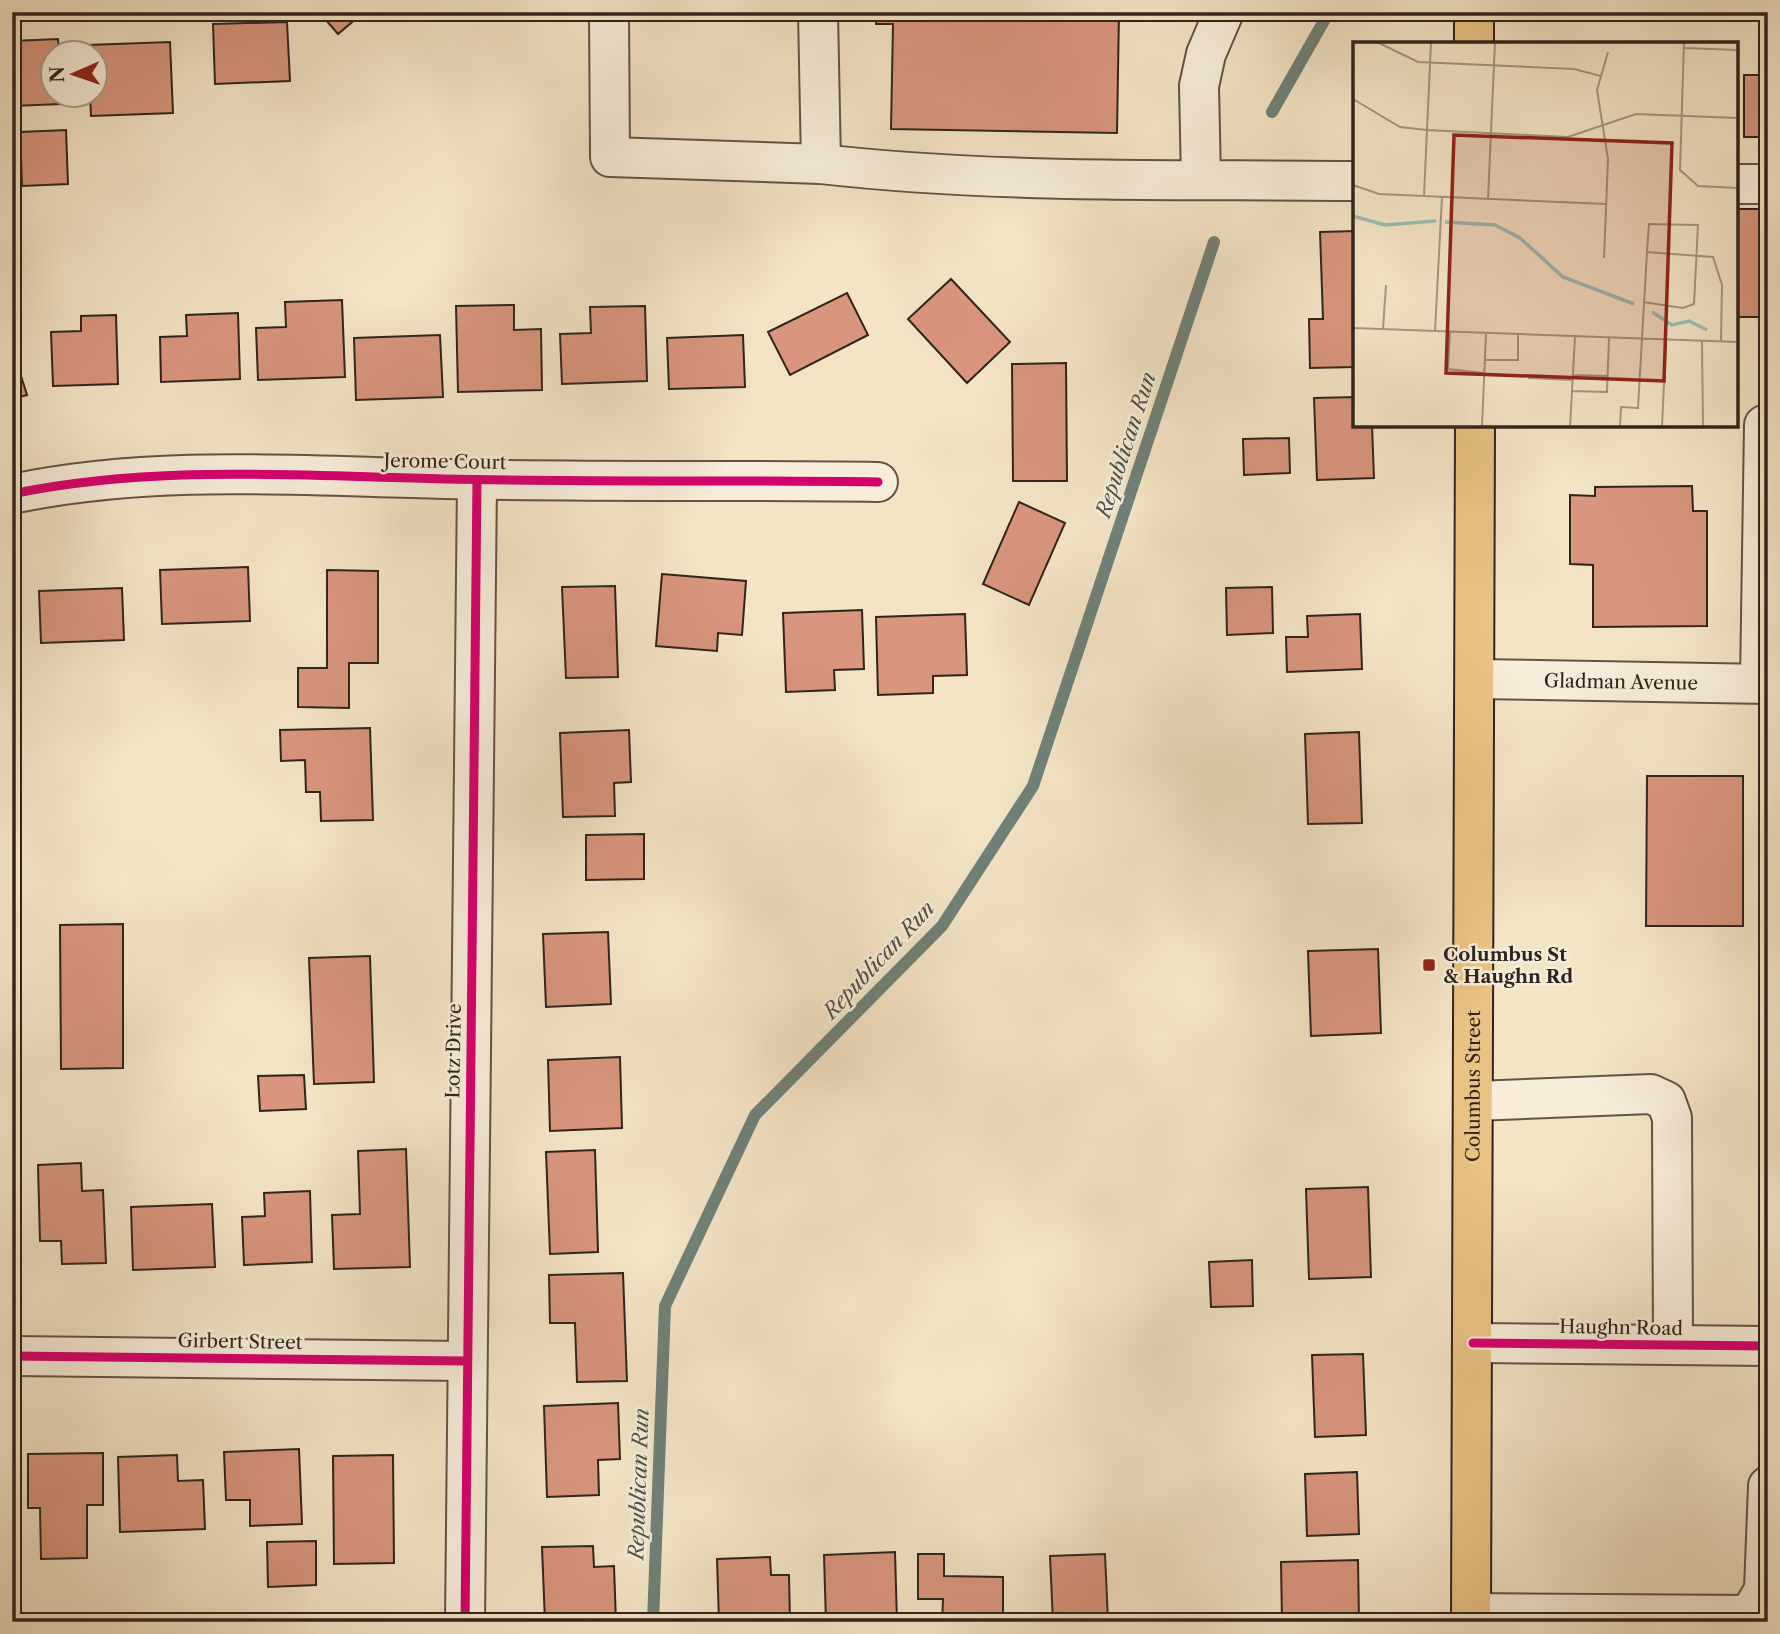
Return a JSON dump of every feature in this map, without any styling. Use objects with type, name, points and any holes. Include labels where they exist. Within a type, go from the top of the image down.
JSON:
[{"type":"main road","points":[[1474,12],[1474,42]]},
{"type":"main road","name":"Columbus Street","points":[[1471,1617],[1475,1101],[1475,427]]},
{"type":"street","points":[[609,12],[610,158],[821,164],[888,172],[1353,181]]},
{"type":"street","points":[[818,12],[821,164]]},
{"type":"street","points":[[1201,180],[1199,86],[1206,54],[1224,12]]},
{"type":"street","points":[[1738,184],[1768,184]]},
{"type":"street","points":[[1756,425],[1764,684]]},
{"type":"street","name":"Jerome Court","points":[[12,494],[142,475],[878,482]]},
{"type":"street","name":"Lotz Drive","points":[[465,1622],[477,480]]},
{"type":"street","name":"Gladman Avenue","points":[[1476,679],[1764,684]]},
{"type":"street","points":[[1475,1101],[1651,1094],[1666,1101],[1672,1118],[1673,1345]]},
{"type":"street","name":"Haughn Road","points":[[1473,1343],[1768,1346]]},
{"type":"street","name":"Girbert Street","points":[[12,1356],[467,1361]]},
{"type":"street","points":[[1471,1617],[1749,1615],[1764,1590],[1768,1486]]},
{"type":"building","points":[[319,12],[364,12],[338,34]]},
{"type":"building","points":[[876,12],[1119,12],[1117,133],[891,129],[893,24],[876,24]]},
{"type":"building","points":[[287,22],[290,81],[215,84],[213,24]]},
{"type":"building","points":[[38,40],[38,105],[12,106],[12,41]]},
{"type":"building","points":[[170,42],[173,113],[91,116],[91,108],[108,108],[108,44]]},
{"type":"building","points":[[1744,75],[1768,75],[1768,137],[1744,137]]},
{"type":"building","points":[[66,130],[68,184],[22,186],[20,132]]},
{"type":"building","points":[[1738,209],[1768,209],[1768,317],[1738,317]]},
{"type":"building","points":[[1353,231],[1353,367],[1310,368],[1309,319],[1323,319],[1320,232]]},
{"type":"building","points":[[951,279],[1010,342],[967,383],[908,319]]},
{"type":"building","points":[[847,293],[868,335],[790,375],[768,332]]},
{"type":"building","points":[[342,300],[345,377],[258,380],[256,328],[286,327],[285,302]]},
{"type":"building","points":[[514,305],[514,330],[541,329],[542,390],[458,392],[456,306]]},
{"type":"building","points":[[645,306],[647,381],[562,384],[560,334],[591,333],[590,307]]},
{"type":"building","points":[[238,313],[240,379],[161,382],[160,337],[187,336],[186,315]]},
{"type":"building","points":[[116,315],[118,384],[53,386],[51,332],[81,331],[81,316]]},
{"type":"building","points":[[440,335],[443,397],[356,400],[354,338]]},
{"type":"building","points":[[743,335],[745,387],[669,389],[667,338]]},
{"type":"building","points":[[12,347],[27,395],[12,399]]},
{"type":"building","points":[[1066,363],[1067,481],[1013,481],[1012,364]]},
{"type":"building","points":[[1353,397],[1353,427],[1372,427],[1374,478],[1317,480],[1314,398]]},
{"type":"building","points":[[1289,438],[1290,473],[1244,475],[1243,439]]},
{"type":"building","points":[[1692,486],[1693,511],[1707,511],[1707,626],[1593,627],[1593,565],[1570,564],[1570,495],[1595,496],[1595,487]]},
{"type":"building","points":[[1019,502],[1065,523],[1029,605],[983,584]]},
{"type":"building","points":[[248,567],[250,621],[162,624],[160,570]]},
{"type":"building","points":[[327,570],[378,571],[378,663],[349,663],[349,708],[298,707],[298,668],[327,668]]},
{"type":"building","points":[[662,574],[746,581],[742,635],[718,633],[717,651],[656,646]]},
{"type":"building","points":[[615,586],[618,677],[566,678],[562,587]]},
{"type":"building","points":[[1272,587],[1273,633],[1227,635],[1226,588]]},
{"type":"building","points":[[122,588],[124,640],[41,643],[39,591]]},
{"type":"building","points":[[862,610],[864,669],[834,670],[835,690],[786,692],[783,613]]},
{"type":"building","points":[[965,614],[967,675],[933,676],[933,693],[878,695],[876,617]]},
{"type":"building","points":[[1360,614],[1362,669],[1287,672],[1286,637],[1308,637],[1307,616]]},
{"type":"building","points":[[370,728],[373,820],[321,821],[320,792],[306,792],[305,760],[281,761],[280,730]]},
{"type":"building","points":[[629,730],[631,782],[614,783],[615,816],[563,817],[560,733]]},
{"type":"building","points":[[1359,732],[1362,823],[1308,824],[1305,734]]},
{"type":"building","points":[[1647,776],[1743,776],[1743,926],[1646,926]]},
{"type":"building","points":[[644,834],[644,879],[586,880],[586,835]]},
{"type":"building","points":[[123,924],[123,1068],[61,1069],[60,925]]},
{"type":"building","points":[[608,932],[611,1004],[546,1007],[543,934]]},
{"type":"building","points":[[1378,949],[1381,1033],[1311,1036],[1308,951]]},
{"type":"building","points":[[370,956],[374,1082],[314,1084],[309,958]]},
{"type":"building","points":[[620,1057],[622,1128],[550,1131],[548,1060]]},
{"type":"building","points":[[304,1075],[306,1109],[260,1111],[258,1076]]},
{"type":"building","points":[[406,1149],[410,1267],[334,1269],[332,1215],[360,1214],[358,1151]]},
{"type":"building","points":[[595,1150],[598,1252],[550,1254],[546,1152]]},
{"type":"building","points":[[81,1163],[82,1191],[103,1190],[106,1263],[62,1264],[61,1241],[40,1241],[38,1165]]},
{"type":"building","points":[[1368,1187],[1371,1277],[1309,1279],[1306,1189]]},
{"type":"building","points":[[310,1191],[312,1262],[244,1265],[242,1217],[265,1216],[264,1193]]},
{"type":"building","points":[[212,1204],[215,1267],[133,1270],[131,1207]]},
{"type":"building","points":[[1252,1260],[1253,1306],[1211,1307],[1209,1262]]},
{"type":"building","points":[[623,1273],[627,1381],[577,1382],[575,1323],[550,1323],[549,1275]]},
{"type":"building","points":[[1363,1354],[1366,1435],[1315,1437],[1312,1355]]},
{"type":"building","points":[[618,1403],[620,1459],[598,1460],[599,1495],[547,1497],[544,1406]]},
{"type":"building","points":[[299,1449],[302,1524],[250,1526],[250,1500],[226,1500],[224,1452]]},
{"type":"building","points":[[103,1453],[103,1505],[87,1505],[87,1558],[41,1559],[40,1508],[28,1508],[28,1454]]},
{"type":"building","points":[[177,1455],[178,1481],[203,1480],[205,1529],[120,1532],[118,1457]]},
{"type":"building","points":[[393,1455],[394,1563],[334,1564],[333,1456]]},
{"type":"building","points":[[1357,1472],[1359,1534],[1307,1536],[1305,1474]]},
{"type":"building","points":[[316,1541],[316,1585],[268,1587],[267,1542]]},
{"type":"building","points":[[593,1546],[594,1567],[614,1566],[616,1622],[545,1622],[542,1547]]},
{"type":"building","points":[[895,1552],[897,1622],[826,1622],[824,1555]]},
{"type":"building","points":[[918,1554],[944,1554],[944,1576],[1003,1577],[1003,1622],[942,1622],[943,1599],[918,1599]]},
{"type":"building","points":[[1105,1554],[1108,1622],[1053,1622],[1050,1556]]},
{"type":"building","points":[[770,1557],[771,1575],[789,1575],[790,1622],[719,1622],[717,1559]]},
{"type":"building","points":[[1358,1560],[1359,1622],[1282,1622],[1281,1562]]},
{"type":"waterway","name":"Republican Run","points":[[1272,112],[1329,12]]},
{"type":"waterway","name":"Republican Run","points":[[653,1622],[665,1306],[755,1115],[942,926],[1033,786],[1214,242]]},
{"type":"cycle path","points":[[12,494],[120,479],[228,474],[498,480],[878,482]]},
{"type":"cycle path","points":[[465,1622],[477,480]]},
{"type":"cycle path","points":[[1473,1343],[1768,1346]]},
{"type":"cycle path","points":[[12,1356],[467,1361]]},
{"type":"place","name":"Columbus St & Haughn Rd","points":[[1429,965]]}]
